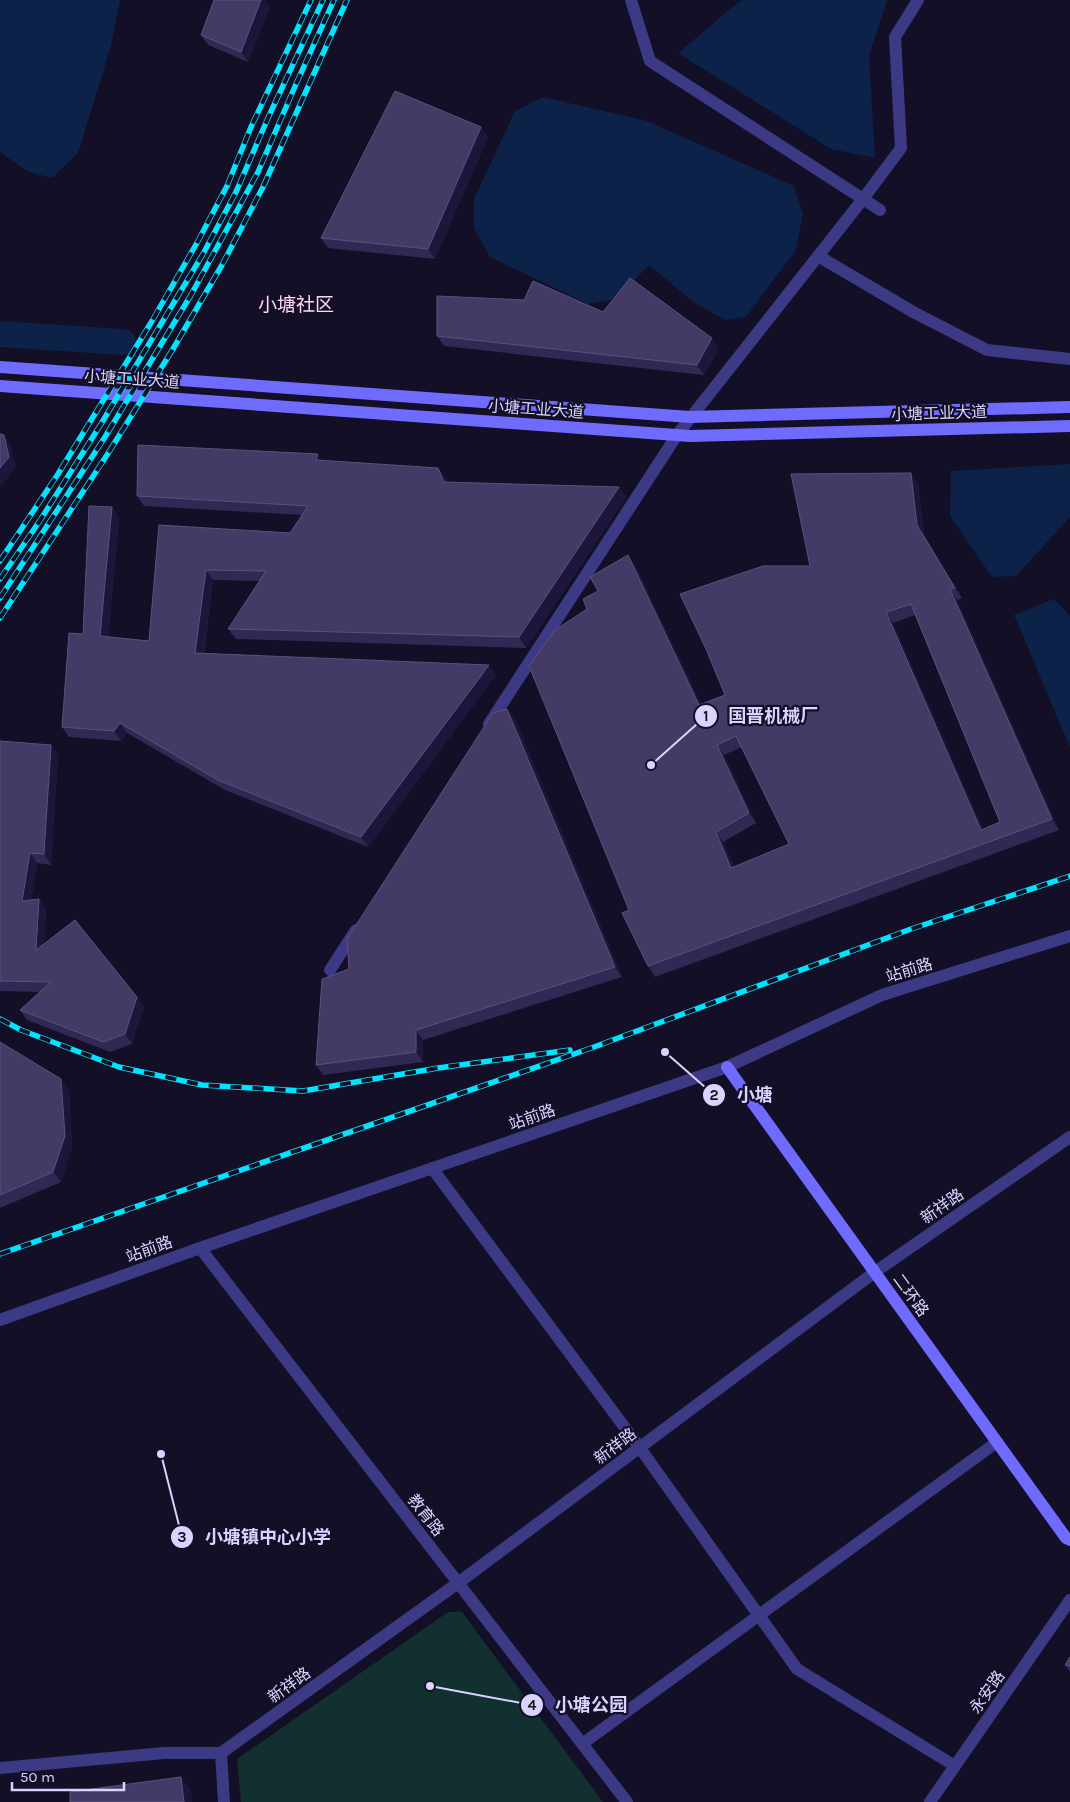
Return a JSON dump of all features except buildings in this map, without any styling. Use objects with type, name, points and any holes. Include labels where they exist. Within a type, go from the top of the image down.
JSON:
[{"type":"main road","name":"小塘工业大道","points":[[0,367],[690,417],[1070,407]]},
{"type":"main road","name":"小塘工业大道","points":[[0,386],[677,435],[1070,426]]},
{"type":"main road","name":"二环路","points":[[727,1066],[1066,1538],[1070,1540]]},
{"type":"street","points":[[631,0],[650,61],[880,210]]},
{"type":"street","points":[[482,736],[677,435],[863,200],[901,148],[895,38],[918,0]]},
{"type":"street","points":[[818,256],[915,314],[987,350],[1070,359]]},
{"type":"street","points":[[330,970],[362,920]]},
{"type":"street","name":"站前路","points":[[0,1320],[200,1248],[727,1066],[882,995],[1070,936]]},
{"type":"street","name":"新祥路","points":[[221,1754],[458,1583],[875,1272],[1070,1137]]},
{"type":"street","points":[[432,1168],[640,1448],[797,1669],[955,1766]]},
{"type":"street","name":"教育路","points":[[200,1248],[628,1802]]},
{"type":"street","points":[[582,1744],[997,1442]]},
{"type":"street","name":"永安路","points":[[930,1802],[1070,1600]]},
{"type":"street","points":[[0,1768],[164,1753],[221,1754],[224,1802]]},
{"type":"green space","points":[[448,1612],[462,1612],[603,1802],[241,1802],[237,1759]]},
{"type":"water","points":[[0,0],[120,0],[111,46],[78,153],[52,178],[29,172],[0,152]]},
{"type":"water","points":[[741,0],[887,0],[869,56],[875,158],[831,149],[678,53]]},
{"type":"water","points":[[543,97],[647,121],[794,186],[803,214],[796,250],[746,317],[725,320],[693,302],[649,265],[629,286],[610,300],[588,304],[490,257],[474,228],[474,199],[515,111]]},
{"type":"water","points":[[1070,464],[1070,517],[1016,576],[992,577],[950,516],[951,471]]},
{"type":"water","points":[[1054,599],[1070,616],[1070,747],[1014,615]]},
{"type":"waterway","points":[[0,334],[123,342]]},
{"type":"railway","points":[[0,561],[58,474],[152,321],[198,241],[227,186],[251,127],[311,0]]},
{"type":"railway","points":[[0,579],[41,519],[101,424],[203,254],[236,192],[323,0]]},
{"type":"railway","points":[[0,598],[105,437],[191,295],[258,172],[334,0]]},
{"type":"railway","points":[[0,618],[107,455],[173,349],[222,265],[263,187],[347,0]]},
{"type":"railway","points":[[0,1254],[594,1047],[911,929],[1070,876]]},
{"type":"railway","points":[[0,1019],[21,1030],[119,1067],[202,1085],[303,1091],[438,1068],[570,1050]]},
{"type":"place","name":"国晋机械厂","points":[[651,765]]},
{"type":"place","name":"小塘","points":[[665,1052]]},
{"type":"place","name":"小塘镇中心小学","points":[[161,1454]]},
{"type":"place","name":"小塘公园","points":[[430,1686]]},
{"type":"district","name":"小塘社区","points":[[296,305]]}]
